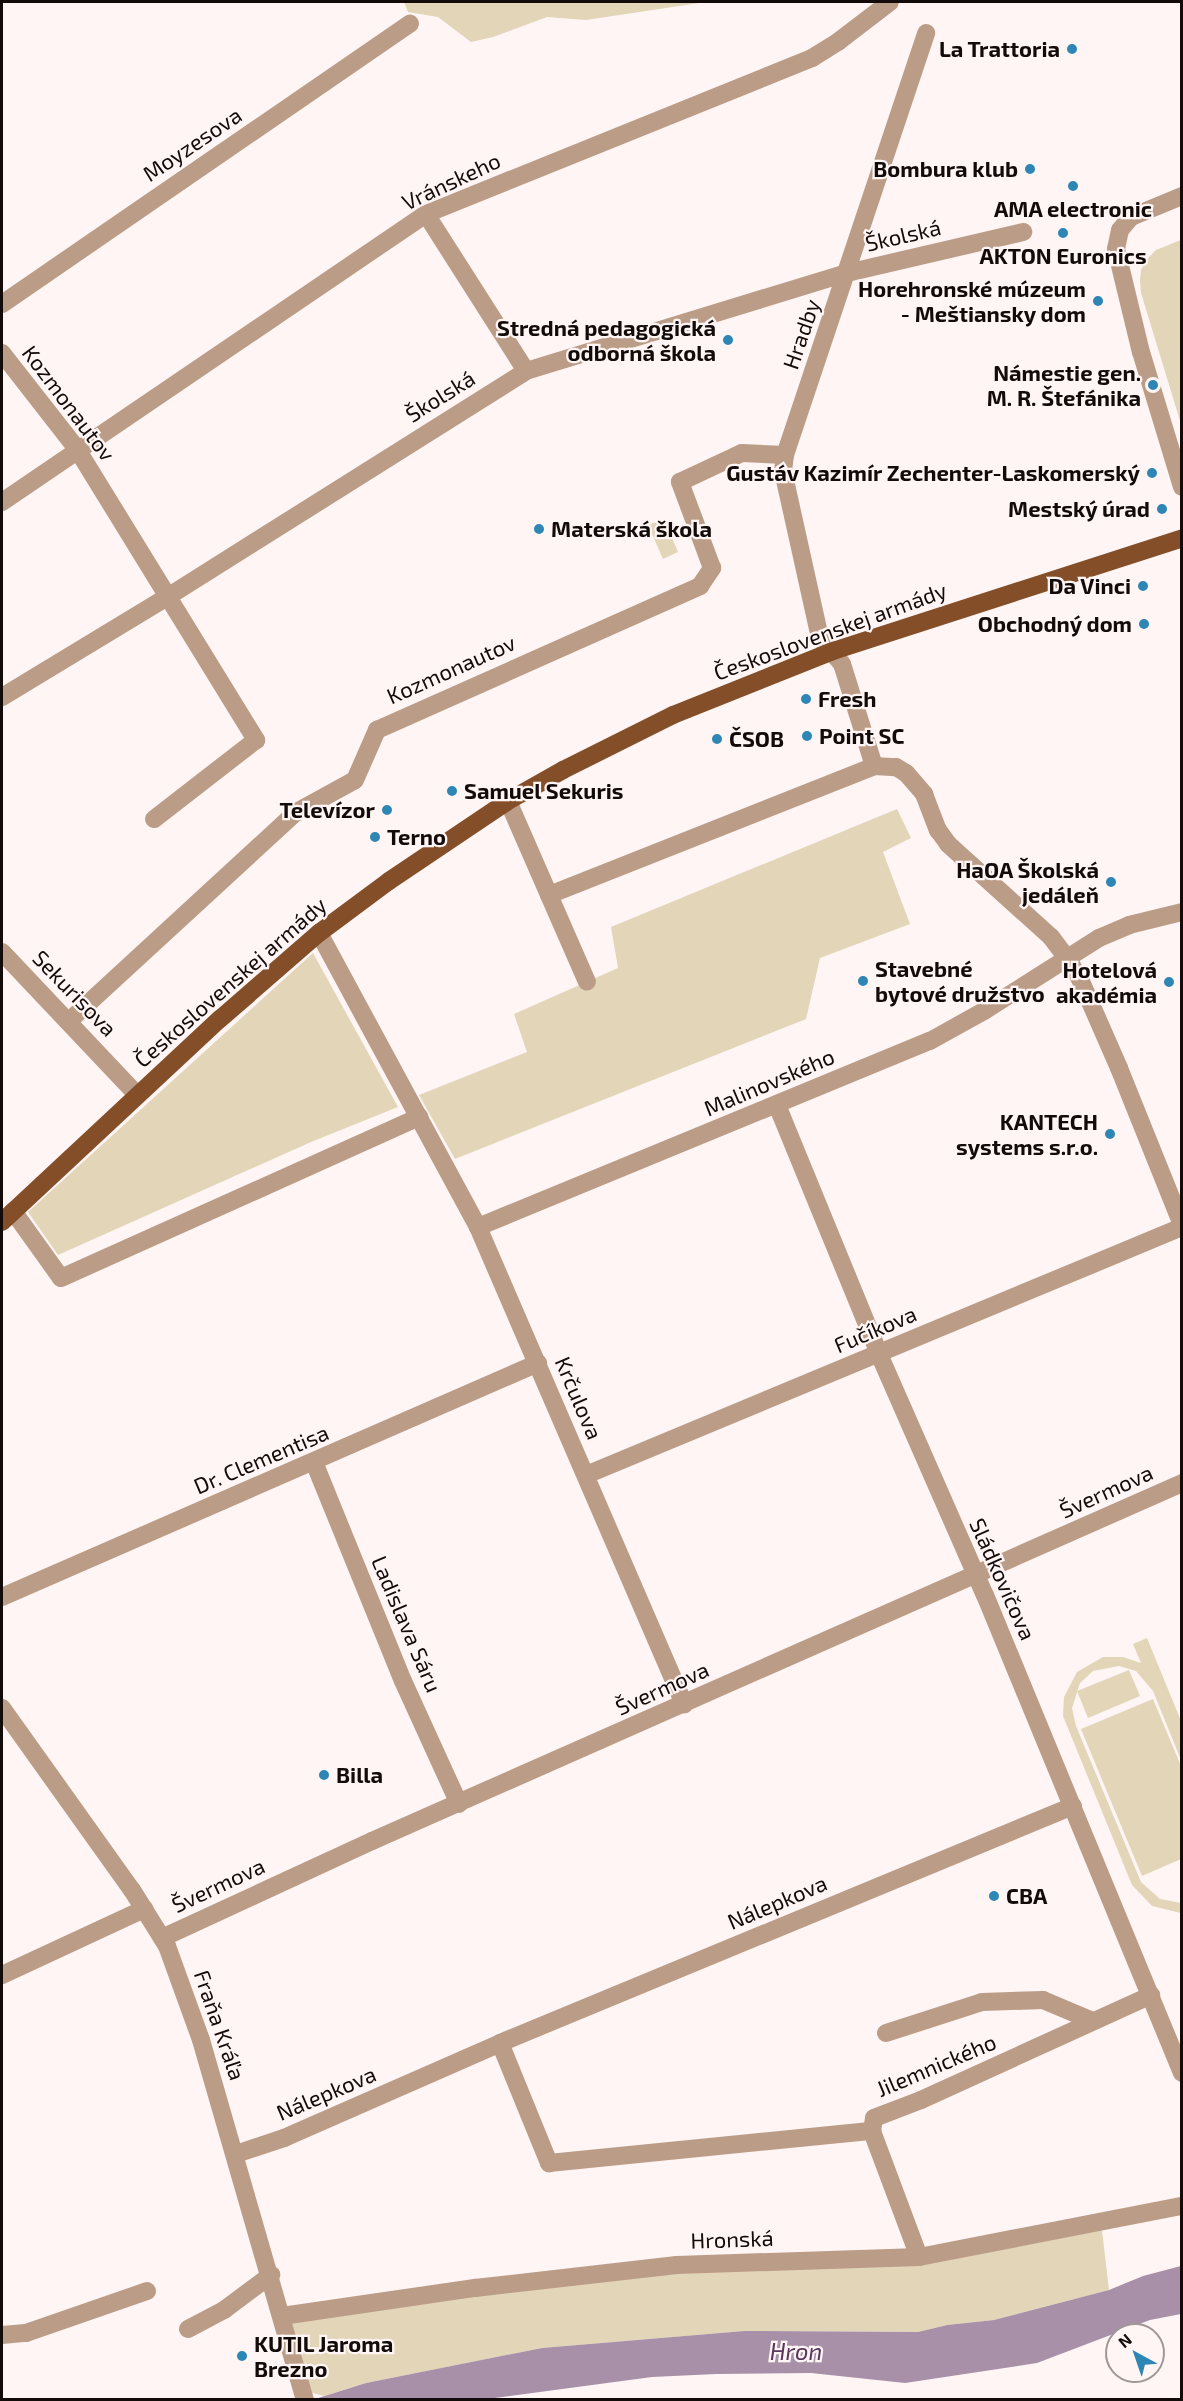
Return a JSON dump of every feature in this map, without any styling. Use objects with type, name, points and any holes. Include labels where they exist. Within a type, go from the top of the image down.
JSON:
[{"type":"main road","name":"Československej armády","points":[[7,1217],[137,1095],[319,933],[406,869],[508,801],[563,770],[673,715],[833,651],[1182,538]]},
{"type":"street","name":"Vránskeho","points":[[2,501],[426,214],[812,58],[839,41],[890,2]]},
{"type":"street","name":"Moyzesova","points":[[2,304],[410,24]]},
{"type":"street","name":"Hradby","points":[[874,766],[842,664],[820,638],[783,471],[785,455],[926,33]]},
{"type":"street","points":[[1182,196],[1131,217],[1120,230],[1116,249],[1141,352],[1182,487]]},
{"type":"street","points":[[426,214],[526,370]]},
{"type":"street","name":"Školská","points":[[2,698],[169,596],[526,370],[847,273],[1023,232]]},
{"type":"street","name":"Kozmonautov","points":[[2,353],[77,449],[256,741],[154,819]]},
{"type":"street","name":"Kozmonautov","points":[[69,1021],[295,813],[355,780],[377,730],[424,706],[700,586],[712,568],[680,482],[742,453],[785,455]]},
{"type":"street","points":[[549,895],[874,766],[890,765],[906,773],[924,794],[938,830],[948,844],[1051,937],[1080,979],[1119,1068],[1182,1226]]},
{"type":"street","points":[[508,801],[587,982]]},
{"type":"street","name":"Malinovského","points":[[478,1227],[777,1105],[956,1028],[1112,932],[1182,912]]},
{"type":"street","name":"Krčulova","points":[[319,933],[478,1227],[684,1704]]},
{"type":"street","name":"Sekurisova","points":[[2,952],[137,1095]]},
{"type":"street","name":"Sládkovičova","points":[[777,1105],[879,1354],[976,1575],[1073,1806],[1182,2073]]},
{"type":"street","points":[[7,1217],[61,1278],[419,1117]]},
{"type":"street","name":"Fučíkova","points":[[586,1474],[1182,1226]]},
{"type":"street","name":"Dr. Clementisa","points":[[2,1597],[538,1363]]},
{"type":"street","name":"Ladislava Sáru","points":[[314,1462],[403,1681],[459,1804]]},
{"type":"street","name":"Švermova","points":[[162,1938],[1182,1483]]},
{"type":"street","name":"Fraňa Kráľa","points":[[2,1708],[162,1938],[201,2040],[271,2275],[303,2395]]},
{"type":"street","name":"Nálepkova","points":[[236,2154],[284,2138],[500,2043],[1073,1806]]},
{"type":"street","points":[[2,1975],[144,1909]]},
{"type":"street","name":"Jilemnického","points":[[919,2257],[872,2131],[874,2118],[921,2100],[1151,1995]]},
{"type":"street","points":[[886,2033],[982,2002],[1044,2000],[1093,2021]]},
{"type":"street","points":[[500,2043],[549,2163],[872,2131]]},
{"type":"street","name":"Hronská","points":[[282,2316],[475,2288],[677,2265],[919,2257],[1182,2206]]},
{"type":"street","points":[[188,2329],[224,2310],[271,2275]]},
{"type":"street","points":[[2,2335],[26,2333],[147,2291]]},
{"type":"shaded area","points":[[404,2],[706,2],[586,20],[547,17],[493,37],[471,42],[438,17],[408,12]]},
{"type":"shaded area","points":[[1181,240],[1181,424],[1141,293],[1140,280],[1141,270],[1156,250]]},
{"type":"shaded area","points":[[664,519],[678,552],[663,559],[648,525]]},
{"type":"shaded area","points":[[897,809],[911,838],[883,852],[910,924],[820,958],[806,1019],[455,1159],[419,1095],[527,1052],[514,1014],[618,968],[611,927]]},
{"type":"shaded area","points":[[313,953],[398,1107],[311,1142],[58,1255],[28,1212]]},
{"type":"shaded area","points":[[1147,1638],[1181,1721],[1181,1760],[1153,1691],[1136,1671],[1119,1666],[1093,1671],[1080,1683],[1072,1708],[1076,1726],[1141,1882],[1160,1899],[1181,1903],[1181,1913],[1152,1906],[1132,1885],[1063,1716],[1064,1697],[1077,1672],[1103,1657],[1123,1657],[1141,1663],[1133,1644]]},
{"type":"shaded area","points":[[1129,1670],[1140,1696],[1088,1718],[1077,1691]]},
{"type":"shaded area","points":[[1153,1699],[1181,1766],[1181,1859],[1142,1876],[1081,1729]]},
{"type":"shaded area","points":[[1101,2222],[1109,2290],[994,2320],[947,2325],[918,2332],[744,2331],[542,2348],[366,2383],[324,2396],[302,2390],[290,2314],[475,2288],[919,2257]]},
{"type":"water","name":"Hron","points":[[1181,2266],[1181,2314],[1142,2323],[1105,2323],[1105,2337],[1037,2363],[905,2383],[811,2373],[716,2374],[652,2377],[487,2399],[315,2399],[366,2383],[542,2348],[744,2331],[918,2332],[947,2325],[994,2320],[1109,2290],[1143,2276]]},
{"type":"place","name":"La Trattoria","points":[[1072,49]]},
{"type":"place","name":"Bombura klub","points":[[1030,169]]},
{"type":"place","name":"AMA electronic","points":[[1073,186]]},
{"type":"place","name":"AKTON Euronics","points":[[1063,233]]},
{"type":"place","name":"Horehronské múzeum - Meštiansky dom","points":[[1098,301]]},
{"type":"place","name":"Stredná pedagogická odborná škola","points":[[728,340]]},
{"type":"place","name":"Námestie gen. M. R. Štefánika","points":[[1153,385]]},
{"type":"place","name":"Gustáv Kazimír Zechenter-Laskomerský","points":[[1152,473]]},
{"type":"place","name":"Mestský úrad","points":[[1162,509]]},
{"type":"place","name":"Materská škola","points":[[539,529]]},
{"type":"place","name":"Da Vinci","points":[[1143,586]]},
{"type":"place","name":"Obchodný dom","points":[[1144,624]]},
{"type":"place","name":"Fresh","points":[[806,699]]},
{"type":"place","name":"Point SC","points":[[807,736]]},
{"type":"place","name":"ČSOB","points":[[717,739]]},
{"type":"place","name":"Samuel Sekuris","points":[[452,791]]},
{"type":"place","name":"Televízor","points":[[387,810]]},
{"type":"place","name":"Terno","points":[[375,837]]},
{"type":"place","name":"HaOA Školská jedáleň","points":[[1111,882]]},
{"type":"place","name":"Stavebné bytové družstvo","points":[[863,981]]},
{"type":"place","name":"Hotelová akadémia","points":[[1169,982]]},
{"type":"place","name":"KANTECH systems s.r.o.","points":[[1110,1134]]},
{"type":"place","name":"Billa","points":[[324,1775]]},
{"type":"place","name":"CBA","points":[[994,1896]]},
{"type":"place","name":"KUTIL Jaroma Brezno","points":[[242,2356]]}]
